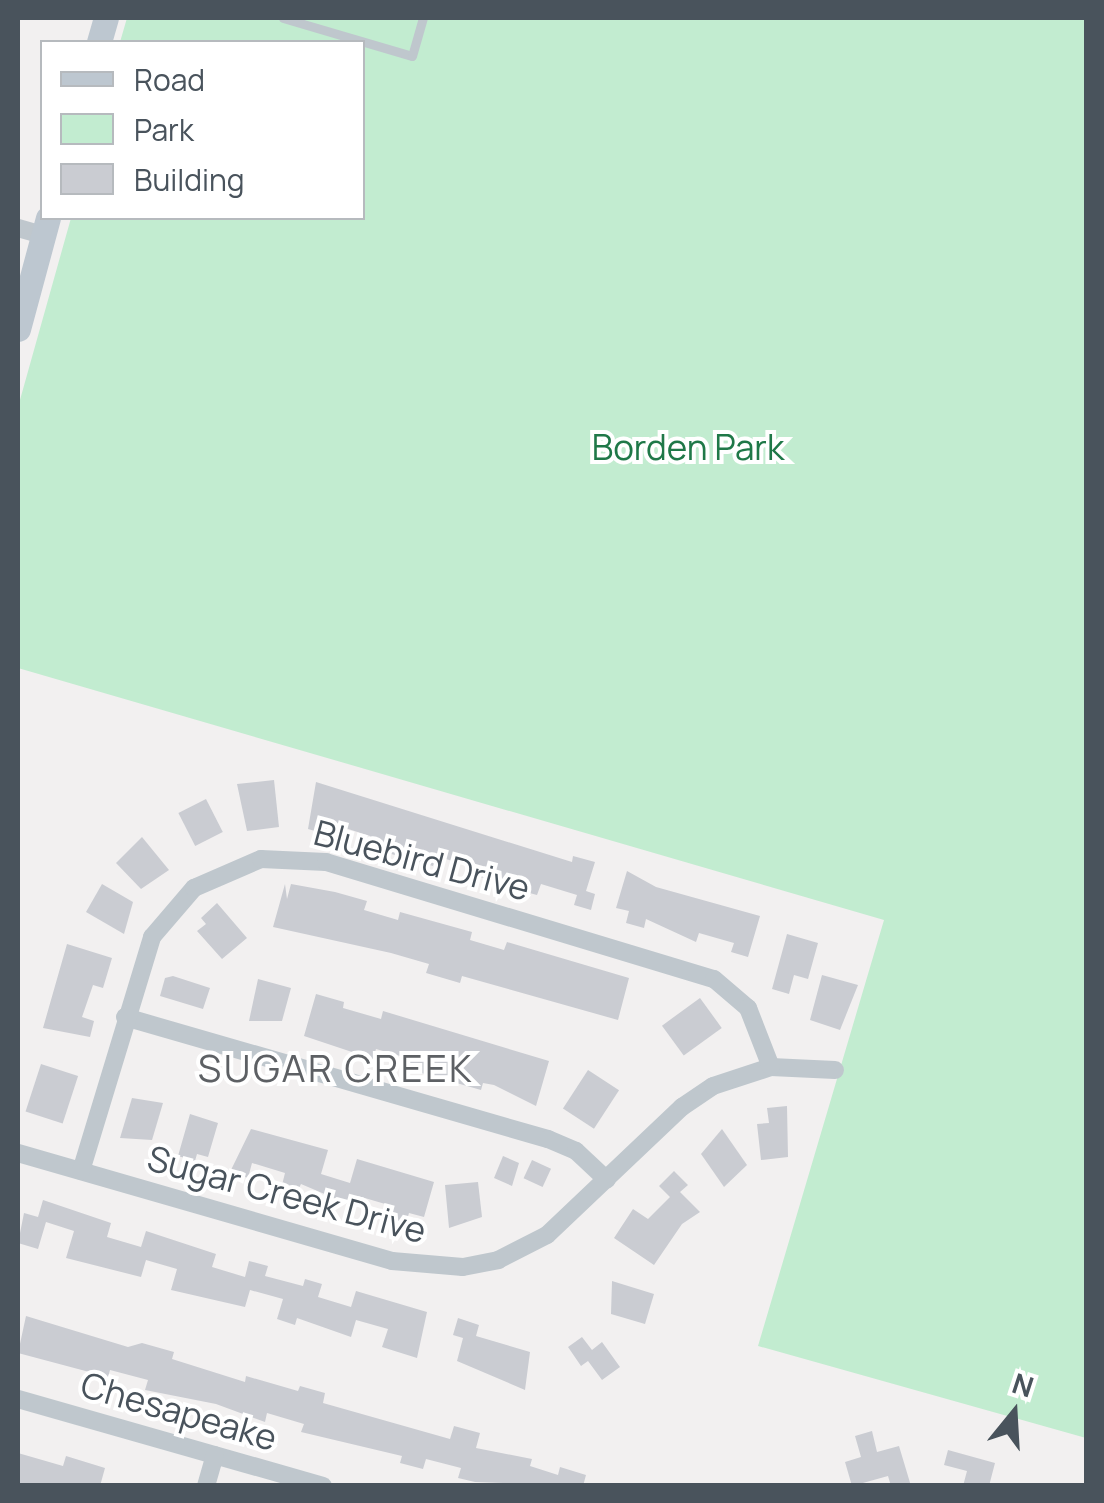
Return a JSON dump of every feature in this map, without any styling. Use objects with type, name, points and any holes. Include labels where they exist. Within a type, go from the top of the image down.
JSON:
[{"type":"main road","points":[[18,329],[26,264],[46,226]]},
{"type":"street","points":[[18,228],[46,226]]},
{"type":"street","name":"Bluebird Drive","points":[[81,1171],[152,936],[178,901],[241,863],[304,858],[714,980],[748,1008],[771,1067]]},
{"type":"street","points":[[126,1017],[548,1139],[576,1152],[606,1180]]},
{"type":"street","name":"Sugar Creek Drive","points":[[18,1153],[434,1268],[478,1266],[521,1251],[566,1221],[698,1095],[771,1067],[835,1070]]},
{"type":"street","name":"Chesapeake","points":[[18,1399],[323,1486]]},
{"type":"street","points":[[206,1486],[215,1455]]},
{"type":"lane","points":[[283,18],[358,40]]},
{"type":"lane","points":[[365,42],[412,56],[423,18]]},
{"type":"green space","name":"Borden Park","points":[[127,18],[1086,18],[1086,1438],[758,1346],[884,920],[18,668],[18,407],[70,220],[365,220],[365,40],[121,40]]},
{"type":"building","points":[[274,780],[279,827],[247,831],[237,784]]},
{"type":"building","points":[[316,782],[572,862],[573,856],[595,862],[586,891],[595,894],[591,910],[574,905],[577,895],[541,884],[537,895],[522,891],[524,885],[469,875],[472,867],[436,856],[433,866],[367,847],[370,836],[342,827],[339,838],[308,829]]},
{"type":"building","points":[[206,799],[223,832],[195,846],[178,813]]},
{"type":"building","points":[[142,837],[169,870],[141,889],[116,863]]},
{"type":"building","points":[[627,871],[656,887],[760,916],[748,957],[731,952],[734,943],[699,933],[696,942],[646,919],[644,928],[626,923],[629,911],[616,908]]},
{"type":"building","points":[[102,884],[133,902],[124,934],[86,912]]},
{"type":"building","points":[[285,884],[287,899],[291,884],[335,892],[367,901],[364,910],[398,920],[400,912],[472,932],[470,940],[504,950],[507,942],[629,978],[618,1020],[462,976],[460,983],[426,973],[429,964],[391,953],[273,927]]},
{"type":"building","points":[[217,903],[247,938],[222,959],[197,931],[206,924],[201,918]]},
{"type":"building","points":[[787,934],[818,943],[808,979],[794,975],[789,994],[772,989]]},
{"type":"building","points":[[67,944],[112,958],[103,988],[93,985],[82,1017],[94,1021],[90,1037],[43,1028]]},
{"type":"building","points":[[822,975],[858,985],[840,1030],[810,1020]]},
{"type":"building","points":[[173,976],[210,988],[203,1009],[160,996],[165,978]]},
{"type":"building","points":[[258,979],[291,988],[282,1021],[249,1021]]},
{"type":"building","points":[[316,994],[344,1002],[343,1008],[381,1019],[383,1011],[549,1061],[536,1106],[494,1085],[483,1083],[481,1090],[404,1068],[407,1058],[376,1049],[373,1059],[304,1036]]},
{"type":"building","points":[[700,998],[722,1028],[684,1056],[662,1026]]},
{"type":"building","points":[[41,1064],[78,1076],[63,1124],[26,1112]]},
{"type":"building","points":[[588,1070],[619,1090],[594,1129],[563,1109]]},
{"type":"building","points":[[132,1098],[163,1103],[152,1140],[120,1138]]},
{"type":"building","points":[[787,1106],[788,1157],[761,1160],[757,1124],[769,1123],[767,1108]]},
{"type":"building","points":[[190,1114],[218,1123],[208,1157],[197,1154],[195,1161],[178,1156]]},
{"type":"building","points":[[251,1129],[328,1150],[321,1174],[350,1183],[357,1159],[434,1182],[424,1217],[409,1213],[406,1223],[389,1218],[392,1206],[358,1196],[355,1207],[301,1184],[298,1190],[282,1185],[285,1173],[252,1163],[248,1178],[230,1172]]},
{"type":"building","points":[[722,1129],[747,1165],[724,1187],[701,1154]]},
{"type":"building","points":[[503,1156],[519,1163],[512,1186],[494,1178]]},
{"type":"building","points":[[532,1160],[551,1169],[543,1187],[524,1178]]},
{"type":"building","points":[[674,1171],[688,1185],[680,1192],[700,1212],[682,1224],[654,1265],[614,1238],[633,1209],[648,1219],[670,1197],[659,1186]]},
{"type":"building","points":[[478,1182],[482,1217],[449,1228],[445,1185]]},
{"type":"building","points":[[43,1200],[111,1223],[107,1237],[141,1247],[146,1231],[216,1254],[212,1267],[245,1277],[249,1261],[268,1266],[265,1276],[303,1286],[305,1279],[322,1284],[318,1297],[351,1307],[356,1291],[427,1312],[417,1358],[382,1347],[388,1329],[356,1320],[351,1337],[297,1318],[295,1325],[277,1319],[283,1299],[250,1290],[245,1307],[171,1290],[177,1269],[146,1260],[141,1277],[66,1258],[74,1231],[46,1222],[38,1249],[18,1243],[24,1213],[38,1217]]},
{"type":"building","points":[[612,1281],[654,1294],[645,1324],[611,1314]]},
{"type":"building","points":[[26,1316],[128,1347],[142,1343],[174,1352],[172,1359],[245,1382],[246,1376],[298,1391],[300,1386],[325,1393],[323,1403],[450,1439],[454,1426],[480,1433],[476,1448],[532,1459],[530,1466],[558,1475],[560,1467],[586,1475],[583,1486],[458,1478],[461,1468],[426,1459],[423,1469],[400,1463],[402,1456],[301,1432],[304,1424],[267,1413],[265,1422],[216,1404],[145,1390],[148,1380],[110,1370],[108,1377],[18,1353]]},
{"type":"building","points":[[458,1318],[479,1325],[476,1336],[530,1352],[525,1390],[457,1361],[463,1338],[453,1335]]},
{"type":"building","points":[[582,1337],[592,1350],[602,1342],[620,1367],[602,1380],[588,1361],[581,1366],[568,1347]]},
{"type":"building","points":[[872,1431],[877,1452],[899,1446],[911,1486],[891,1486],[888,1476],[852,1486],[845,1462],[861,1457],[855,1436]]},
{"type":"building","points":[[948,1450],[995,1463],[989,1486],[963,1486],[967,1471],[944,1465]]},
{"type":"building","points":[[18,1453],[63,1466],[66,1456],[105,1468],[100,1486],[18,1486]]},
{"type":"district","name":"SUGAR CREEK","points":[[336,1068]]}]
